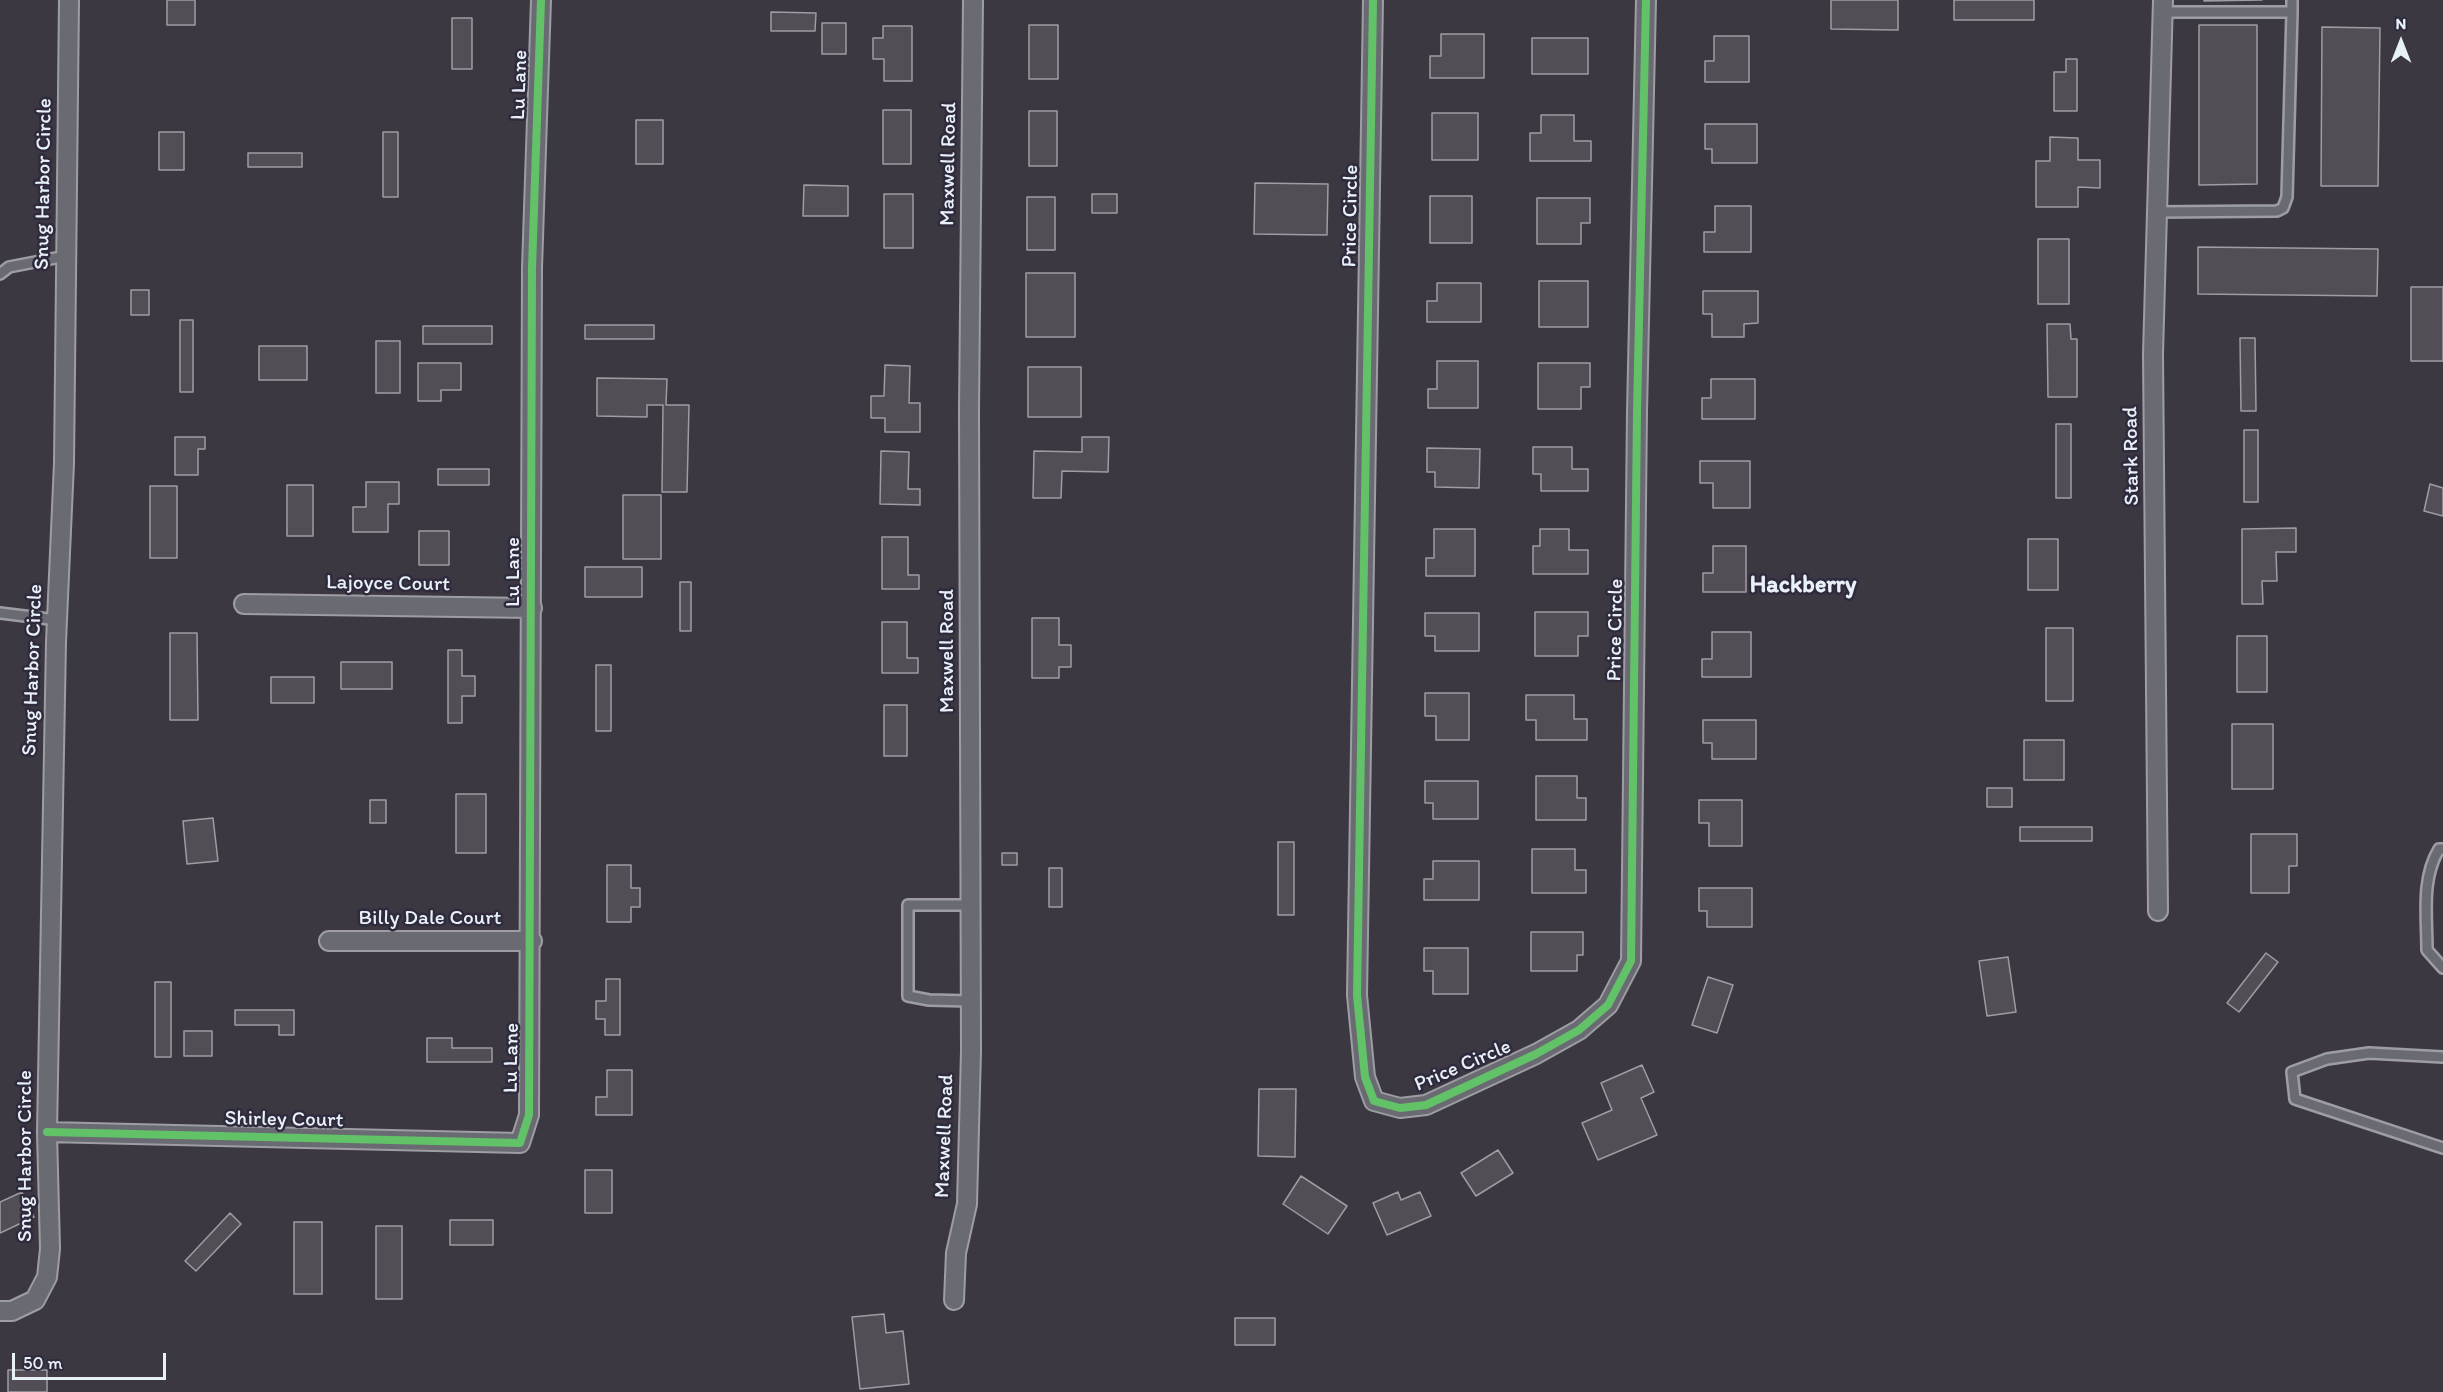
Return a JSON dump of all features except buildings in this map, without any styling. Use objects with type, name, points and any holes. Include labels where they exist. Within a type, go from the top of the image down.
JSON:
[{"type":"street","name":"Snug Harbor Circle","points":[[0,1311],[12,1311],[35,1300],[47,1277],[50,1249],[47,1132],[57,620],[64,464],[69,0]]},
{"type":"street","name":"Lu Lane","points":[[520,1143],[529,1115],[532,941],[532,268],[541,0]]},
{"type":"street","name":"Maxwell Road","points":[[954,1300],[956,1253],[967,1204],[971,1001],[969,410],[973,0]]},
{"type":"street","name":"Price Circle","points":[[1373,0],[1357,995],[1365,1077],[1374,1101],[1400,1108],[1426,1105],[1536,1054],[1579,1030],[1608,1005],[1631,961],[1637,412],[1646,0]]},
{"type":"street","name":"Stark Road","points":[[2158,911],[2153,354],[2162,6]]},
{"type":"street","name":"Lajoyce Court","points":[[244,604],[532,608]]},
{"type":"street","name":"Billy Dale Court","points":[[328,941],[532,941]]},
{"type":"street","name":"Shirley Court","points":[[47,1132],[520,1143]]},
{"type":"lane","points":[[2157,212],[2277,211],[2283,208],[2287,197],[2292,0]]},
{"type":"lane","points":[[2162,6],[2292,12]]},
{"type":"lane","points":[[0,274],[9,267],[66,256]]},
{"type":"lane","points":[[0,614],[57,620]]},
{"type":"lane","points":[[2443,849],[2439,849],[2429,865],[2427,897],[2427,950],[2443,968]]},
{"type":"lane","points":[[971,905],[908,904],[908,996],[929,1000],[971,1001]]},
{"type":"lane","points":[[2443,1057],[2369,1053],[2327,1059],[2292,1072],[2295,1099],[2443,1148]]},
{"type":"cycle path","points":[[47,1132],[520,1143],[529,1115],[532,268],[541,0]]},
{"type":"cycle path","points":[[1373,0],[1357,995],[1365,1077],[1374,1101],[1400,1108],[1426,1105],[1536,1054],[1579,1030],[1608,1005],[1631,961],[1637,412],[1646,0]]},
{"type":"district","name":"Hackberry","points":[[1803,586]]}]
